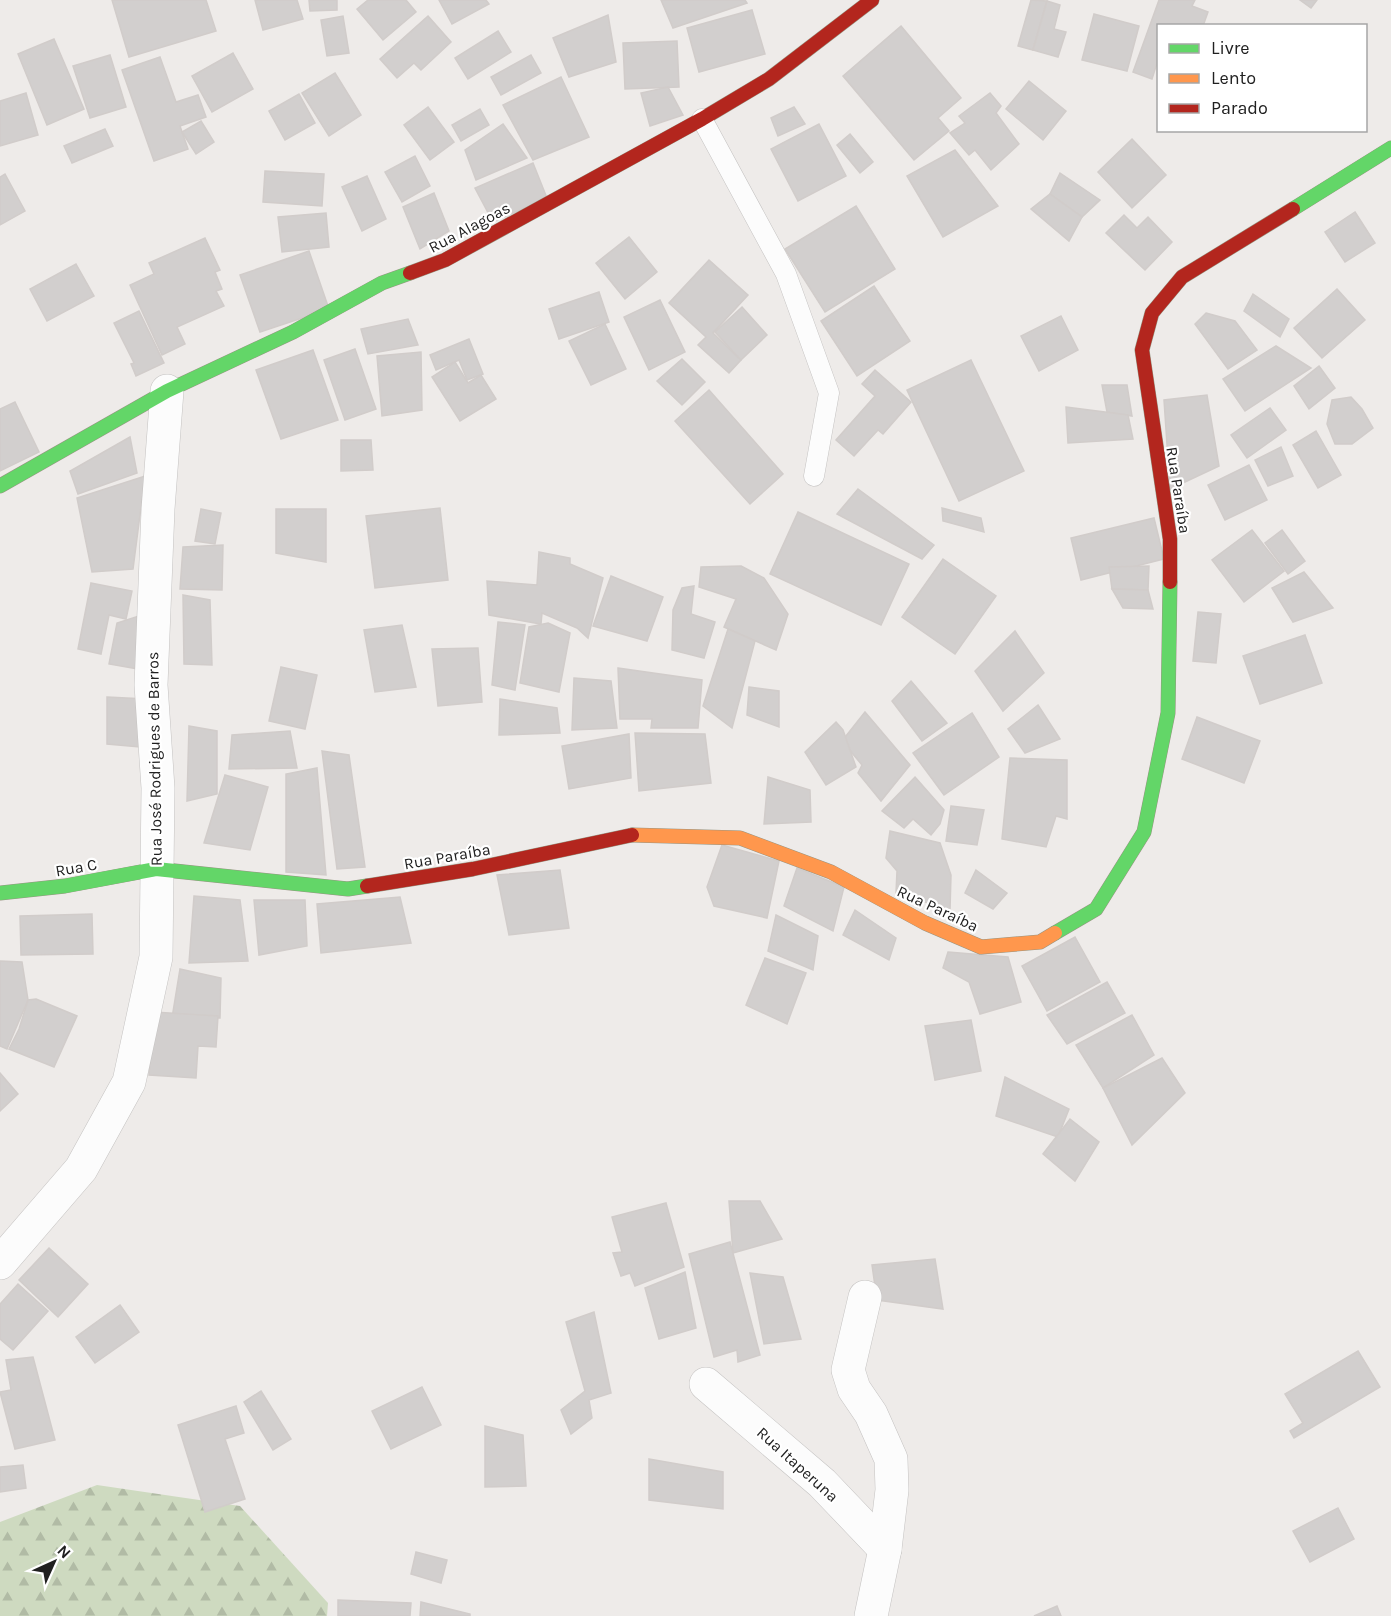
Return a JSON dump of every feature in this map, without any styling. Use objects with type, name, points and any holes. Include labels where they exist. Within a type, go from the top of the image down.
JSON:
[{"type":"street","name":"Rua Alagoas","points":[[0,486],[167,391],[293,332],[382,283],[445,260],[702,119],[769,79],[872,0]]},
{"type":"street","name":"Rua Paraíba","points":[[156,869],[348,889],[473,869],[630,835],[740,838],[831,872],[925,923],[981,946],[1040,942],[1096,909],[1144,832],[1168,713],[1170,539],[1142,350],[1152,313],[1182,277],[1391,148]]},
{"type":"street","name":"Rua José Rodrigues de Barros","points":[[0,1263],[81,1169],[129,1082],[156,957],[158,788],[150,685],[158,509],[167,391]]},
{"type":"street","name":"Rua C","points":[[0,893],[65,886],[156,869]]},
{"type":"street","points":[[865,1297],[848,1370],[854,1389],[871,1414],[891,1459],[892,1490],[885,1549],[872,1616]]},
{"type":"street","name":"Rua Itaperuna","points":[[706,1384],[822,1483],[885,1549]]},
{"type":"lane","points":[[702,119],[786,274],[829,393],[814,476]]},
{"type":"green space","points":[[97,1485],[240,1506],[328,1603],[327,1616],[0,1616],[0,1522]]},
{"type":"building","points":[[112,0],[206,0],[216,31],[129,57]]},
{"type":"building","points":[[255,0],[297,0],[303,19],[263,30]]},
{"type":"building","points":[[309,0],[337,0],[337,10],[310,11]]},
{"type":"building","points":[[368,0],[406,0],[416,12],[383,40],[357,9]]},
{"type":"building","points":[[439,0],[486,0],[489,4],[452,24]]},
{"type":"building","points":[[661,0],[745,0],[747,3],[673,28]]},
{"type":"building","points":[[1031,0],[1047,1],[1033,50],[1018,46]]},
{"type":"building","points":[[1159,0],[1195,0],[1192,6],[1208,12],[1204,24],[1157,24],[1157,63],[1152,79],[1133,72]]},
{"type":"building","points":[[1300,0],[1317,0],[1311,8]]},
{"type":"building","points":[[1047,1],[1060,5],[1054,29],[1066,32],[1058,57],[1033,50]]},
{"type":"building","points":[[752,10],[765,54],[699,72],[687,28]]},
{"type":"building","points":[[1094,14],[1139,26],[1127,71],[1082,60]]},
{"type":"building","points":[[608,15],[616,62],[569,77],[553,38]]},
{"type":"building","points":[[343,16],[349,53],[327,56],[321,20]]},
{"type":"building","points":[[428,16],[451,42],[421,70],[414,63],[397,78],[380,59]]},
{"type":"building","points":[[901,26],[961,98],[938,118],[949,131],[914,160],[843,76]]},
{"type":"building","points":[[498,31],[511,52],[468,79],[455,58]]},
{"type":"building","points":[[54,39],[84,109],[47,125],[18,54]]},
{"type":"building","points":[[677,41],[679,87],[625,89],[623,43]]},
{"type":"building","points":[[233,53],[253,89],[212,112],[192,76]]},
{"type":"building","points":[[110,55],[126,107],[90,118],[73,66]]},
{"type":"building","points":[[531,55],[541,73],[501,95],[491,77]]},
{"type":"building","points":[[160,57],[176,102],[198,95],[206,117],[180,126],[188,149],[154,161],[122,70]]},
{"type":"building","points":[[335,73],[361,115],[329,136],[302,93]]},
{"type":"building","points":[[561,77],[589,137],[533,160],[503,105]]},
{"type":"building","points":[[1029,81],[1066,111],[1043,140],[1006,109]]},
{"type":"building","points":[[668,87],[683,115],[650,126],[641,93]]},
{"type":"building","points":[[26,93],[38,135],[0,146],[0,101]]},
{"type":"building","points":[[990,93],[1001,106],[996,113],[1019,144],[991,170],[975,150],[969,155],[950,133],[965,123],[959,116]]},
{"type":"building","points":[[299,94],[315,123],[285,140],[269,111]]},
{"type":"building","points":[[428,107],[454,142],[430,160],[404,125]]},
{"type":"building","points":[[794,107],[805,124],[778,136],[771,118]]},
{"type":"building","points":[[480,109],[489,125],[461,141],[452,125]]},
{"type":"building","points":[[201,121],[214,142],[196,154],[182,132]]},
{"type":"building","points":[[503,124],[527,158],[476,180],[465,150]]},
{"type":"building","points":[[819,124],[846,176],[798,201],[771,149]]},
{"type":"building","points":[[105,129],[113,146],[72,163],[64,146]]},
{"type":"building","points":[[850,134],[873,162],[860,173],[837,145]]},
{"type":"building","points":[[1132,139],[1166,175],[1132,208],[1098,172]]},
{"type":"building","points":[[955,150],[998,206],[943,237],[907,176]]},
{"type":"building","points":[[415,156],[430,186],[402,202],[385,172]]},
{"type":"building","points":[[533,163],[547,198],[493,222],[475,188]]},
{"type":"building","points":[[265,171],[324,174],[322,206],[263,202]]},
{"type":"building","points":[[1060,173],[1100,200],[1082,217],[1050,194]]},
{"type":"building","points":[[5,174],[25,211],[0,225],[0,177]]},
{"type":"building","points":[[367,176],[386,219],[362,231],[342,187]]},
{"type":"building","points":[[434,193],[449,231],[420,249],[403,207]]},
{"type":"building","points":[[1050,194],[1082,217],[1069,241],[1031,209]]},
{"type":"building","points":[[856,206],[895,269],[825,312],[785,249]]},
{"type":"building","points":[[1355,212],[1375,243],[1345,262],[1325,232]]},
{"type":"building","points":[[326,213],[329,247],[282,252],[278,217]]},
{"type":"building","points":[[1124,215],[1137,228],[1148,217],[1172,242],[1145,270],[1106,233]]},
{"type":"building","points":[[629,237],[657,272],[625,299],[596,263]]},
{"type":"building","points":[[205,238],[220,270],[215,272],[222,289],[216,291],[224,306],[177,327],[185,344],[162,355],[130,285],[154,274],[149,263]]},
{"type":"building","points":[[309,251],[329,309],[260,332],[240,275]]},
{"type":"building","points":[[709,260],[748,295],[713,333],[741,360],[729,373],[698,345],[706,337],[669,303]]},
{"type":"building","points":[[76,264],[94,296],[47,321],[30,289]]},
{"type":"building","points":[[874,286],[910,341],[857,376],[821,321]]},
{"type":"building","points":[[1337,289],[1365,320],[1322,358],[1294,328]]},
{"type":"building","points":[[599,292],[609,322],[559,339],[549,309]]},
{"type":"building","points":[[1253,294],[1289,319],[1280,337],[1244,311]]},
{"type":"building","points":[[660,300],[685,352],[649,370],[624,317]]},
{"type":"building","points":[[742,307],[767,335],[741,360],[715,332]]},
{"type":"building","points":[[139,311],[164,363],[136,376],[131,364],[134,363],[114,323]]},
{"type":"building","points":[[1206,313],[1235,321],[1257,350],[1228,369],[1195,324]]},
{"type":"building","points":[[1061,316],[1078,350],[1039,371],[1021,336]]},
{"type":"building","points":[[408,319],[418,345],[368,354],[361,329]]},
{"type":"building","points":[[605,324],[626,369],[591,385],[569,341]]},
{"type":"building","points":[[469,339],[483,374],[467,380],[459,360],[436,370],[430,355]]},
{"type":"building","points":[[1276,346],[1311,368],[1245,411],[1223,379]]},
{"type":"building","points":[[355,349],[376,409],[345,420],[324,360]]},
{"type":"building","points":[[313,350],[338,420],[281,439],[256,370]]},
{"type":"building","points":[[421,352],[422,410],[382,416],[377,356]]},
{"type":"building","points":[[682,359],[705,382],[682,405],[657,381]]},
{"type":"building","points":[[971,360],[1024,471],[959,501],[907,390]]},
{"type":"building","points":[[455,362],[468,383],[481,375],[496,399],[460,421],[432,377]]},
{"type":"building","points":[[1319,366],[1335,388],[1309,409],[1294,386]]},
{"type":"building","points":[[875,370],[911,402],[883,434],[878,430],[854,456],[836,440],[875,396],[862,384]]},
{"type":"building","points":[[1102,385],[1127,385],[1132,416],[1107,412]]},
{"type":"building","points":[[709,390],[783,474],[750,504],[675,421]]},
{"type":"building","points":[[1207,395],[1219,466],[1170,489],[1164,400]]},
{"type":"building","points":[[1351,397],[1362,409],[1373,428],[1352,444],[1335,444],[1327,424],[1332,400]]},
{"type":"building","points":[[15,402],[39,452],[0,471],[0,409]]},
{"type":"building","points":[[1066,407],[1128,415],[1133,439],[1068,443]]},
{"type":"building","points":[[1270,408],[1286,430],[1247,458],[1231,435]]},
{"type":"building","points":[[1316,431],[1341,475],[1318,488],[1293,445]]},
{"type":"building","points":[[130,437],[137,473],[78,494],[70,471]]},
{"type":"building","points":[[341,440],[371,440],[373,470],[341,471]]},
{"type":"building","points":[[1281,447],[1293,476],[1268,486],[1255,460]]},
{"type":"building","points":[[1249,465],[1267,500],[1225,520],[1208,485]]},
{"type":"building","points":[[145,476],[133,569],[92,572],[77,498]]},
{"type":"building","points":[[858,489],[934,545],[922,559],[837,514]]},
{"type":"building","points":[[440,508],[448,580],[375,588],[366,516]]},
{"type":"building","points":[[942,508],[981,518],[984,532],[943,521]]},
{"type":"building","points":[[201,509],[221,513],[215,544],[195,541]]},
{"type":"building","points":[[276,509],[326,509],[326,562],[276,553]]},
{"type":"building","points":[[798,512],[909,564],[881,625],[770,574]]},
{"type":"building","points":[[1154,518],[1164,559],[1081,580],[1071,538]]},
{"type":"building","points":[[1252,530],[1284,571],[1244,602],[1212,560]]},
{"type":"building","points":[[1282,530],[1305,561],[1288,574],[1265,543]]},
{"type":"building","points":[[223,545],[222,590],[180,589],[183,547]]},
{"type":"building","points":[[539,552],[570,558],[570,564],[603,578],[588,638],[577,628],[542,613],[541,624],[489,615],[487,581],[537,585]]},
{"type":"building","points":[[943,559],[996,596],[955,654],[902,617]]},
{"type":"building","points":[[741,566],[764,578],[788,614],[776,650],[724,627],[736,599],[699,587],[701,567]]},
{"type":"building","points":[[1149,566],[1148,590],[1112,589],[1109,567]]},
{"type":"building","points":[[1304,572],[1333,608],[1293,622],[1272,588]]},
{"type":"building","points":[[611,576],[663,597],[647,641],[593,626]]},
{"type":"building","points":[[91,583],[132,591],[126,619],[109,615],[101,654],[78,649]]},
{"type":"building","points":[[694,586],[691,614],[715,622],[704,658],[672,650],[673,610],[682,588]]},
{"type":"building","points":[[1112,589],[1148,590],[1153,609],[1123,608]]},
{"type":"building","points":[[183,595],[210,600],[212,665],[184,664]]},
{"type":"building","points":[[1198,612],[1221,614],[1216,663],[1193,661]]},
{"type":"building","points":[[139,616],[144,670],[109,664],[117,623]]},
{"type":"building","points":[[498,622],[525,625],[515,690],[492,685]]},
{"type":"building","points":[[548,623],[570,633],[559,692],[520,683],[529,627]]},
{"type":"building","points":[[402,625],[416,687],[375,692],[364,630]]},
{"type":"building","points":[[728,629],[755,641],[732,728],[703,706]]},
{"type":"building","points":[[1015,631],[1044,673],[1003,711],[975,671]]},
{"type":"building","points":[[1305,635],[1322,683],[1260,704],[1243,656]]},
{"type":"building","points":[[478,648],[482,702],[438,706],[432,649]]},
{"type":"building","points":[[281,667],[317,675],[305,729],[269,721]]},
{"type":"building","points":[[618,668],[702,680],[698,728],[651,728],[652,719],[620,719]]},
{"type":"building","points":[[574,678],[611,681],[617,728],[572,730]]},
{"type":"building","points":[[911,681],[947,723],[922,741],[892,701]]},
{"type":"building","points":[[749,687],[779,691],[779,727],[747,715]]},
{"type":"building","points":[[107,697],[146,699],[151,748],[107,744]]},
{"type":"building","points":[[500,699],[557,708],[560,733],[499,735]]},
{"type":"building","points":[[1038,705],[1060,739],[1025,753],[1008,729]]},
{"type":"building","points":[[865,712],[910,765],[881,801],[858,773],[862,765],[842,741]]},
{"type":"building","points":[[972,713],[999,757],[944,795],[913,753]]},
{"type":"building","points":[[1197,717],[1260,741],[1244,783],[1182,759]]},
{"type":"building","points":[[836,722],[843,730],[856,767],[826,785],[805,752]]},
{"type":"building","points":[[189,726],[217,731],[217,794],[187,801]]},
{"type":"building","points":[[290,731],[297,768],[229,769],[232,735]]},
{"type":"building","points":[[635,733],[705,734],[711,783],[639,791]]},
{"type":"building","points":[[629,734],[631,778],[569,789],[562,746]]},
{"type":"building","points":[[322,751],[349,755],[365,867],[337,869]]},
{"type":"building","points":[[1010,758],[1067,760],[1067,819],[1056,816],[1046,847],[1002,839]]},
{"type":"building","points":[[317,768],[326,875],[286,872],[286,774]]},
{"type":"building","points":[[225,775],[268,787],[250,850],[204,843]]},
{"type":"building","points":[[768,777],[810,790],[811,822],[764,824]]},
{"type":"building","points":[[915,777],[944,810],[940,824],[931,835],[913,819],[904,828],[882,811]]},
{"type":"building","points":[[951,806],[984,810],[977,845],[946,841]]},
{"type":"building","points":[[890,831],[940,843],[951,875],[950,910],[896,893],[897,871],[886,858]]},
{"type":"building","points":[[722,845],[779,861],[767,918],[714,906],[707,887]]},
{"type":"building","points":[[797,868],[844,887],[833,931],[784,906]]},
{"type":"building","points":[[560,870],[569,928],[509,935],[497,875]]},
{"type":"building","points":[[976,870],[1007,893],[993,909],[965,893]]},
{"type":"building","points":[[194,896],[240,900],[248,961],[189,963]]},
{"type":"building","points":[[400,897],[411,943],[321,953],[317,904]]},
{"type":"building","points":[[254,900],[305,900],[307,946],[259,955]]},
{"type":"building","points":[[855,910],[896,938],[889,960],[843,935]]},
{"type":"building","points":[[92,914],[93,954],[21,955],[20,916]]},
{"type":"building","points":[[776,915],[818,936],[813,970],[768,951]]},
{"type":"building","points":[[1075,937],[1100,982],[1047,1011],[1022,966]]},
{"type":"building","points":[[948,952],[1008,957],[1021,1002],[980,1014],[969,982],[943,968]]},
{"type":"building","points":[[765,958],[806,973],[787,1024],[746,1005]]},
{"type":"building","points":[[0,961],[22,962],[28,1000],[7,1049],[0,1046]]},
{"type":"building","points":[[180,969],[221,978],[220,1018],[172,1018]]},
{"type":"building","points":[[1107,982],[1125,1013],[1067,1044],[1047,1015]]},
{"type":"building","points":[[36,999],[77,1016],[54,1067],[9,1049],[19,1029],[28,1000]]},
{"type":"building","points":[[153,1012],[218,1016],[216,1047],[198,1046],[196,1078],[149,1075]]},
{"type":"building","points":[[1132,1015],[1154,1055],[1103,1088],[1076,1045]]},
{"type":"building","points":[[971,1020],[981,1071],[935,1080],[925,1026]]},
{"type":"building","points":[[1162,1058],[1185,1093],[1132,1145],[1103,1088]]},
{"type":"building","points":[[0,1073],[18,1094],[0,1111]]},
{"type":"building","points":[[1005,1077],[1069,1109],[1058,1137],[996,1116]]},
{"type":"building","points":[[1070,1119],[1099,1142],[1075,1181],[1043,1154]]},
{"type":"building","points":[[729,1201],[760,1201],[782,1239],[733,1253]]},
{"type":"building","points":[[666,1203],[684,1267],[635,1286],[630,1273],[621,1276],[613,1253],[622,1252],[612,1217]]},
{"type":"building","points":[[730,1242],[760,1355],[738,1362],[737,1350],[714,1357],[689,1254]]},
{"type":"building","points":[[49,1248],[88,1284],[58,1317],[19,1280]]},
{"type":"building","points":[[935,1259],[943,1309],[877,1300],[872,1265]]},
{"type":"building","points":[[685,1272],[696,1328],[659,1339],[645,1288]]},
{"type":"building","points":[[750,1273],[783,1277],[801,1339],[764,1344]]},
{"type":"building","points":[[18,1284],[48,1311],[13,1350],[0,1339],[0,1304]]},
{"type":"building","points":[[120,1305],[139,1332],[95,1363],[76,1337]]},
{"type":"building","points":[[594,1312],[611,1393],[589,1400],[592,1418],[571,1434],[561,1410],[585,1391],[566,1322]]},
{"type":"building","points":[[1358,1351],[1380,1387],[1294,1438],[1290,1431],[1303,1423],[1285,1394]]},
{"type":"building","points":[[33,1357],[55,1440],[15,1449],[0,1392],[11,1390],[6,1360]]},
{"type":"building","points":[[422,1387],[441,1425],[391,1449],[372,1411]]},
{"type":"building","points":[[261,1391],[291,1439],[273,1450],[244,1402]]},
{"type":"building","points":[[236,1406],[244,1433],[225,1439],[245,1499],[205,1512],[178,1425]]},
{"type":"building","points":[[485,1426],[523,1435],[526,1486],[485,1487]]},
{"type":"building","points":[[649,1459],[723,1472],[723,1509],[649,1500]]},
{"type":"building","points":[[23,1465],[26,1488],[0,1492],[0,1467]]},
{"type":"building","points":[[1338,1508],[1354,1539],[1310,1562],[1293,1531]]},
{"type":"building","points":[[416,1552],[447,1560],[441,1583],[411,1574]]},
{"type":"building","points":[[338,1600],[411,1603],[410,1616],[338,1616]]},
{"type":"building","points":[[421,1602],[470,1614],[470,1616],[420,1616]]},
{"type":"building","points":[[1057,1606],[1061,1616],[1034,1616]]},
{"type":"traffic: fast","points":[[1293,209],[1391,148]]},
{"type":"traffic: fast","points":[[0,486],[167,391],[293,332],[382,283],[410,273]]},
{"type":"traffic: fast","points":[[1055,933],[1096,909],[1144,832],[1168,713],[1170,582]]},
{"type":"traffic: fast","points":[[0,893],[65,886],[156,869],[348,889],[367,886]]},
{"type":"traffic: slow","points":[[632,835],[740,838],[831,872],[925,923],[981,947],[1040,942],[1055,933]]},
{"type":"traffic: jam","points":[[410,273],[445,260],[702,119],[769,79],[872,0]]},
{"type":"traffic: jam","points":[[1170,582],[1170,539],[1142,350],[1152,313],[1182,277],[1293,209]]},
{"type":"traffic: jam","points":[[367,886],[473,869],[632,835]]}]
